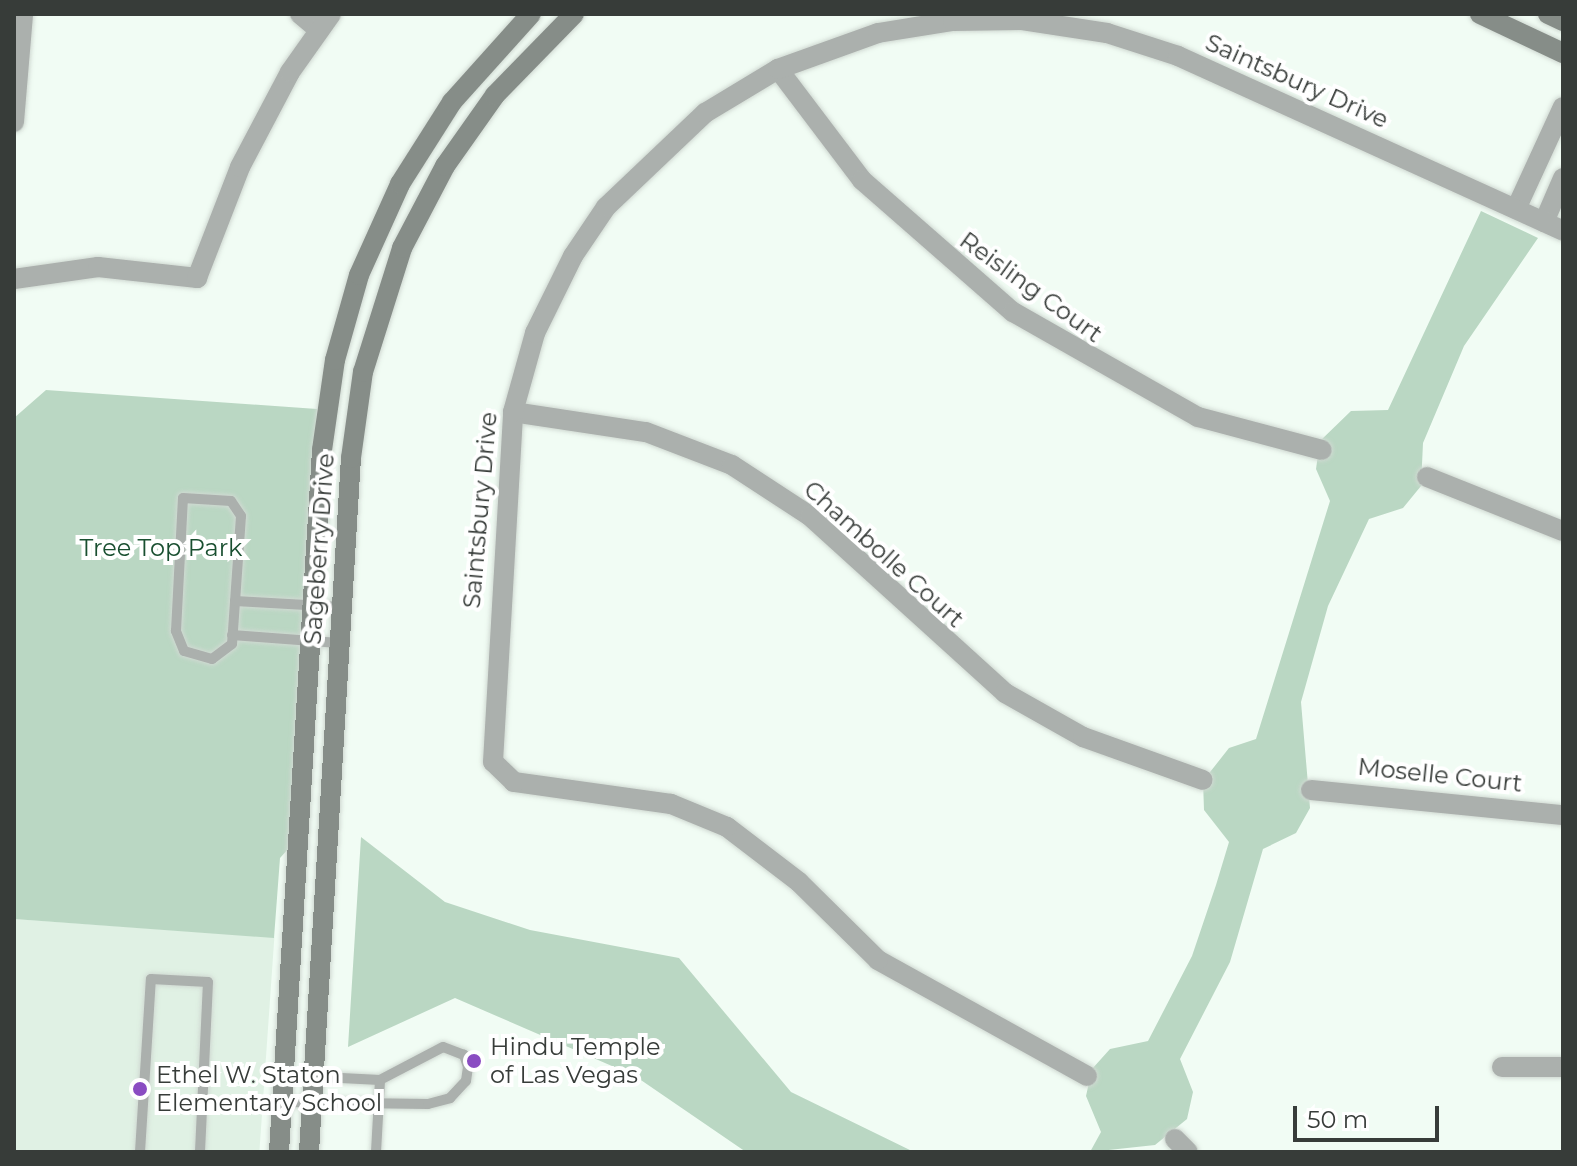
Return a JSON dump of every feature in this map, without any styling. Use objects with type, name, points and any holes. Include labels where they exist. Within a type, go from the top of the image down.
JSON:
[{"type":"street","points":[[14,122],[23,14]]},
{"type":"street","points":[[14,279],[98,267],[197,278],[240,167],[325,22],[300,14]]},
{"type":"street","name":"Sageberry Drive","points":[[279,1152],[312,605],[329,390],[359,275],[434,128],[531,14]]},
{"type":"street","points":[[1480,14],[1563,53]]},
{"type":"street","points":[[1548,14],[1563,21]]},
{"type":"street","name":"Sageberry Drive","points":[[309,1152],[353,429],[394,269],[470,128],[573,15]]},
{"type":"street","name":"Saintsbury Drive","points":[[1087,1076],[878,960],[799,882],[727,827],[671,804],[514,782],[488,747],[513,412],[535,333],[606,207],[705,113],[778,69],[878,33],[953,21],[1022,20],[1107,33],[1178,56],[1563,231]]},
{"type":"street","name":"Reisling Court","points":[[778,69],[862,180],[1013,312],[1198,417],[1322,450]]},
{"type":"street","points":[[1516,209],[1563,107]]},
{"type":"street","points":[[1544,222],[1563,178]]},
{"type":"street","name":"Chambolle Court","points":[[513,412],[646,432],[732,465],[810,516],[1005,693],[1083,737],[1203,780]]},
{"type":"street","points":[[1427,477],[1563,531]]},
{"type":"street","name":"Moselle Court","points":[[1311,790],[1563,815]]},
{"type":"street","points":[[1502,1067],[1563,1067]]},
{"type":"lane","points":[[183,498],[239,506],[232,635],[232,644],[212,659],[179,643],[183,498]]},
{"type":"lane","points":[[235,601],[342,607]]},
{"type":"lane","points":[[232,635],[339,643]]},
{"type":"lane","points":[[140,1152],[151,979],[208,982],[200,1152]]},
{"type":"lane","points":[[282,1102],[379,1108],[450,1098],[466,1081],[468,1067],[464,1055],[443,1047],[380,1080],[283,1075]]},
{"type":"lane","points":[[376,1152],[380,1080]]},
{"type":"shaded area","name":"Ethel W. Staton Elementary School","points":[[14,919],[274,937],[259,1152],[14,1152]]},
{"type":"green space","points":[[1481,211],[1538,238],[1464,346],[1423,443],[1421,486],[1403,508],[1369,519],[1328,606],[1301,702],[1310,808],[1296,833],[1263,849],[1230,962],[1180,1059],[1193,1092],[1187,1119],[1155,1145],[1090,1152],[1101,1132],[1086,1096],[1092,1069],[1110,1049],[1148,1041],[1192,956],[1216,885],[1229,842],[1204,810],[1203,781],[1229,748],[1256,739],[1330,501],[1316,469],[1320,441],[1351,411],[1388,410]]},
{"type":"green space","name":"Tree Top Park","points":[[46,390],[317,409],[290,847],[280,858],[274,938],[14,919],[14,418]]},
{"type":"green space","points":[[361,837],[445,902],[530,930],[679,958],[791,1092],[914,1152],[746,1152],[635,1076],[455,998],[348,1047]]},
{"type":"place","name":"Hindu Temple of Las Vegas","points":[[474,1061]]},
{"type":"place","name":"Ethel W. Staton Elementary School","points":[[140,1089]]}]
